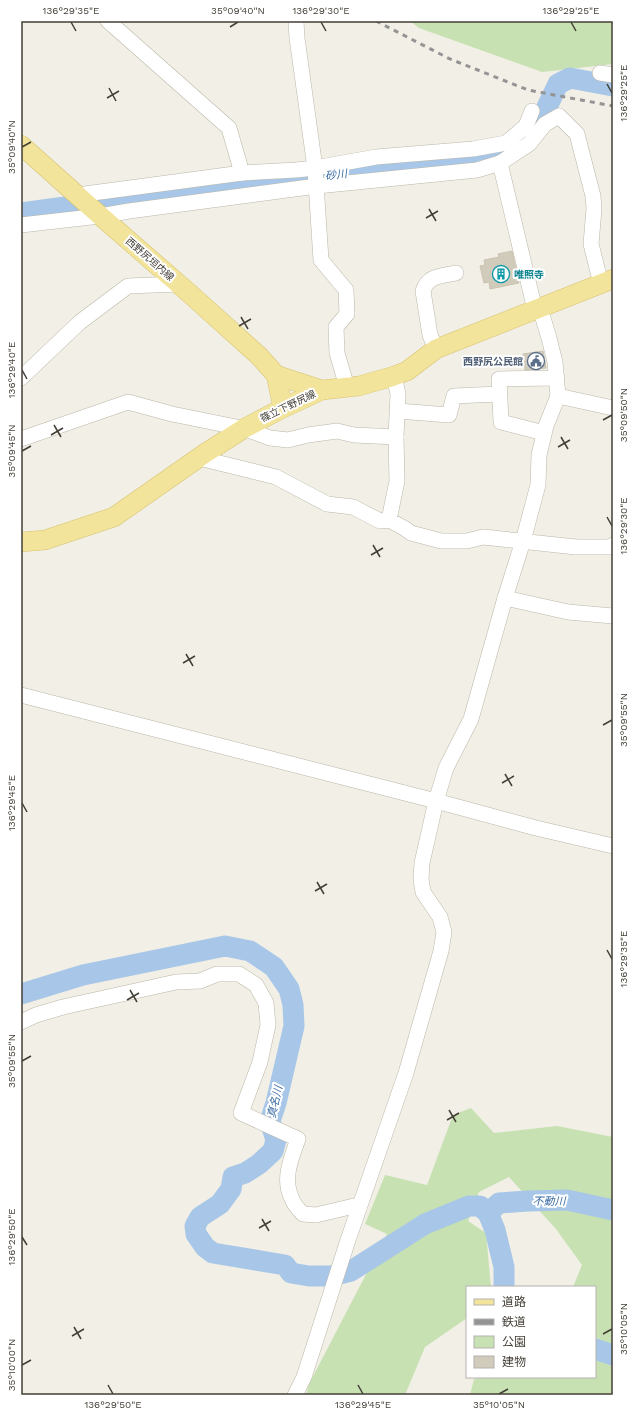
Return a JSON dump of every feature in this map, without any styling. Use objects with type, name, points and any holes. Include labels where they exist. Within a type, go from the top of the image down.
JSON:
[{"type":"main road","name":"西野尻垣内線","points":[[21,145],[259,356],[276,375]]},
{"type":"main road","name":"篠立下野尻線","points":[[21,542],[45,540],[114,517],[243,429],[282,408],[322,390],[359,386],[394,376],[407,371],[436,349],[607,281]]},
{"type":"main road","points":[[282,408],[276,375],[322,390]]},
{"type":"street","points":[[108,21],[229,128],[242,173]]},
{"type":"street","points":[[296,21],[316,177],[321,260],[346,290],[347,314],[336,327],[336,353],[347,388]]},
{"type":"street","points":[[90,206],[85,194],[242,173],[296,170],[316,177],[376,157],[473,149],[506,143],[526,126],[532,111]]},
{"type":"street","points":[[21,225],[90,206],[129,211],[316,177],[477,170],[500,163],[529,144],[545,124],[559,116],[577,134],[593,196],[594,209],[591,244],[607,281]]},
{"type":"street","points":[[295,1395],[304,1377],[348,1240],[406,1073],[441,951],[444,932],[440,917],[423,892],[421,879],[422,863],[436,801],[446,768],[471,719],[505,598],[523,541],[538,485],[539,455],[544,433],[558,396],[557,378],[551,344],[538,309],[500,163]]},
{"type":"street","points":[[436,349],[430,335],[423,291],[425,284],[434,277],[456,273]]},
{"type":"street","points":[[21,378],[80,322],[128,286],[179,284]]},
{"type":"street","points":[[389,520],[397,481],[396,437],[398,394],[394,376]]},
{"type":"street","points":[[544,433],[501,422],[498,379],[557,378]]},
{"type":"street","points":[[398,411],[449,415],[454,396],[499,394]]},
{"type":"street","points":[[558,396],[613,408]]},
{"type":"street","points":[[21,439],[128,402],[172,414],[243,429],[270,438],[288,440],[308,435],[337,431],[354,435],[396,437]]},
{"type":"street","points":[[199,458],[276,477],[327,504],[353,507],[380,521],[389,520],[411,533],[441,541],[467,541],[483,538],[576,547],[610,547],[613,545]]},
{"type":"street","points":[[505,598],[568,612],[613,616]]},
{"type":"street","points":[[21,696],[436,801],[536,828],[613,846]]},
{"type":"street","points":[[21,1022],[36,1015],[63,1007],[176,982],[200,981],[217,974],[239,974],[256,985],[263,997],[266,1004],[268,1025],[260,1062],[241,1114],[298,1139],[288,1170],[287,1185],[292,1200],[303,1214],[316,1215],[354,1206],[359,1208]]},
{"type":"green space","points":[[410,21],[613,21],[613,64],[542,72],[419,28]]},
{"type":"green space","points":[[471,1108],[494,1133],[557,1126],[613,1137],[613,1395],[470,1395],[474,1379],[596,1378],[596,1286],[573,1286],[582,1265],[556,1229],[509,1177],[479,1192],[468,1221],[486,1233],[491,1286],[466,1286],[466,1319],[425,1347],[405,1395],[306,1395],[309,1384],[387,1234],[365,1224],[385,1175],[427,1185],[453,1115]]},
{"type":"building","name":"唯照寺","points":[[512,251],[519,283],[490,289],[489,282],[484,283],[480,266],[485,265],[484,260],[499,257],[498,254]]},
{"type":"building","name":"西野尻公民館","points":[[543,351],[546,368],[525,370],[523,354]]},
{"type":"waterway","name":"砂川","points":[[21,213],[102,202],[491,157],[510,151],[529,138],[537,128],[558,84],[570,78],[613,86]]},
{"type":"waterway","name":"真名川","points":[[21,994],[83,975],[225,946],[250,951],[274,967],[289,989],[293,1005],[294,1026],[276,1103],[270,1121],[276,1140],[273,1151],[259,1164],[245,1173],[233,1177],[231,1189],[220,1204],[200,1217],[195,1226],[196,1234],[205,1247],[213,1253],[285,1265],[291,1273],[309,1276],[331,1276],[351,1271],[425,1224],[469,1206],[480,1206],[488,1213],[495,1230],[504,1267],[504,1286]]},
{"type":"waterway","name":"不動川","points":[[488,1213],[499,1203],[567,1200],[613,1210]]},
{"type":"waterway","name":"真名川","points":[[596,1349],[613,1355]]},
{"type":"railway","points":[[376,21],[450,59],[528,90],[613,106]]},
{"type":"place","name":"唯照寺","points":[[501,274]]},
{"type":"place","name":"西野尻公民館","points":[[536,361]]}]
